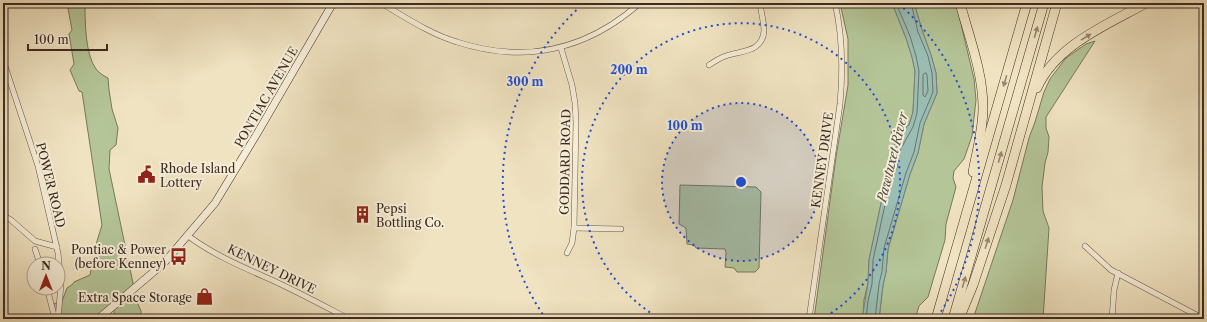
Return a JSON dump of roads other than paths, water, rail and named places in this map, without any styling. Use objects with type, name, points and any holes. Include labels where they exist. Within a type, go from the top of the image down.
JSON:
[{"type":"highway","points":[[960,3],[974,55]]},
{"type":"highway","points":[[963,226],[983,118],[982,90],[967,18],[966,3]]},
{"type":"highway","points":[[936,319],[1027,3]]},
{"type":"highway","points":[[953,319],[1044,3]]},
{"type":"highway","points":[[959,319],[968,298],[1002,199],[1057,3]]},
{"type":"highway","points":[[1024,124],[1042,79],[1062,54],[1085,38],[1146,3]]},
{"type":"main road","name":"PONTIAC AVENUE","points":[[98,319],[164,263],[207,212],[228,183],[333,3]]},
{"type":"street","points":[[381,3],[445,38],[456,42],[489,51],[524,53],[561,48],[577,43],[605,29],[640,3]]},
{"type":"street","points":[[709,65],[722,57],[750,50],[760,43],[764,31],[760,3]]},
{"type":"street","name":"KENNEY DRIVE","points":[[809,319],[842,81],[842,49],[835,3]]},
{"type":"street","name":"GODDARD ROAD","points":[[561,48],[572,85],[576,122],[574,228],[572,244],[567,253]]},
{"type":"street","name":"POWER ROAD","points":[[3,60],[38,166],[57,247],[61,284],[56,319]]},
{"type":"street","points":[[3,215],[35,241],[57,247]]},
{"type":"street","points":[[574,228],[621,229]]},
{"type":"street","name":"KENNEY DRIVE","points":[[187,235],[197,243],[229,260],[297,292],[349,319]]},
{"type":"street","points":[[1085,246],[1111,270],[1204,318]]},
{"type":"street","points":[[35,249],[37,256]]},
{"type":"street","points":[[1112,319],[1114,290],[1118,273]]},
{"type":"street","points":[[49,296],[56,319]]},
{"type":"water","points":[[892,3],[914,3],[936,73],[937,93],[924,124],[918,153],[910,174],[888,249],[879,319],[862,319],[868,283],[869,260],[884,189],[893,165],[895,151],[907,126],[909,125],[913,112],[915,71],[906,38]]},
{"type":"place","name":"Rhode Island Lottery","points":[[147,175]]},
{"type":"place","name":"Pepsi Bottling Co.","points":[[363,215]]},
{"type":"place","name":"Pontiac & Power (before Kenney)","points":[[179,256]]},
{"type":"place","name":"Extra Space Storage","points":[[205,297]]},
{"type":"water label","name":"Pawtuxet River","points":[[892,157]]}]
